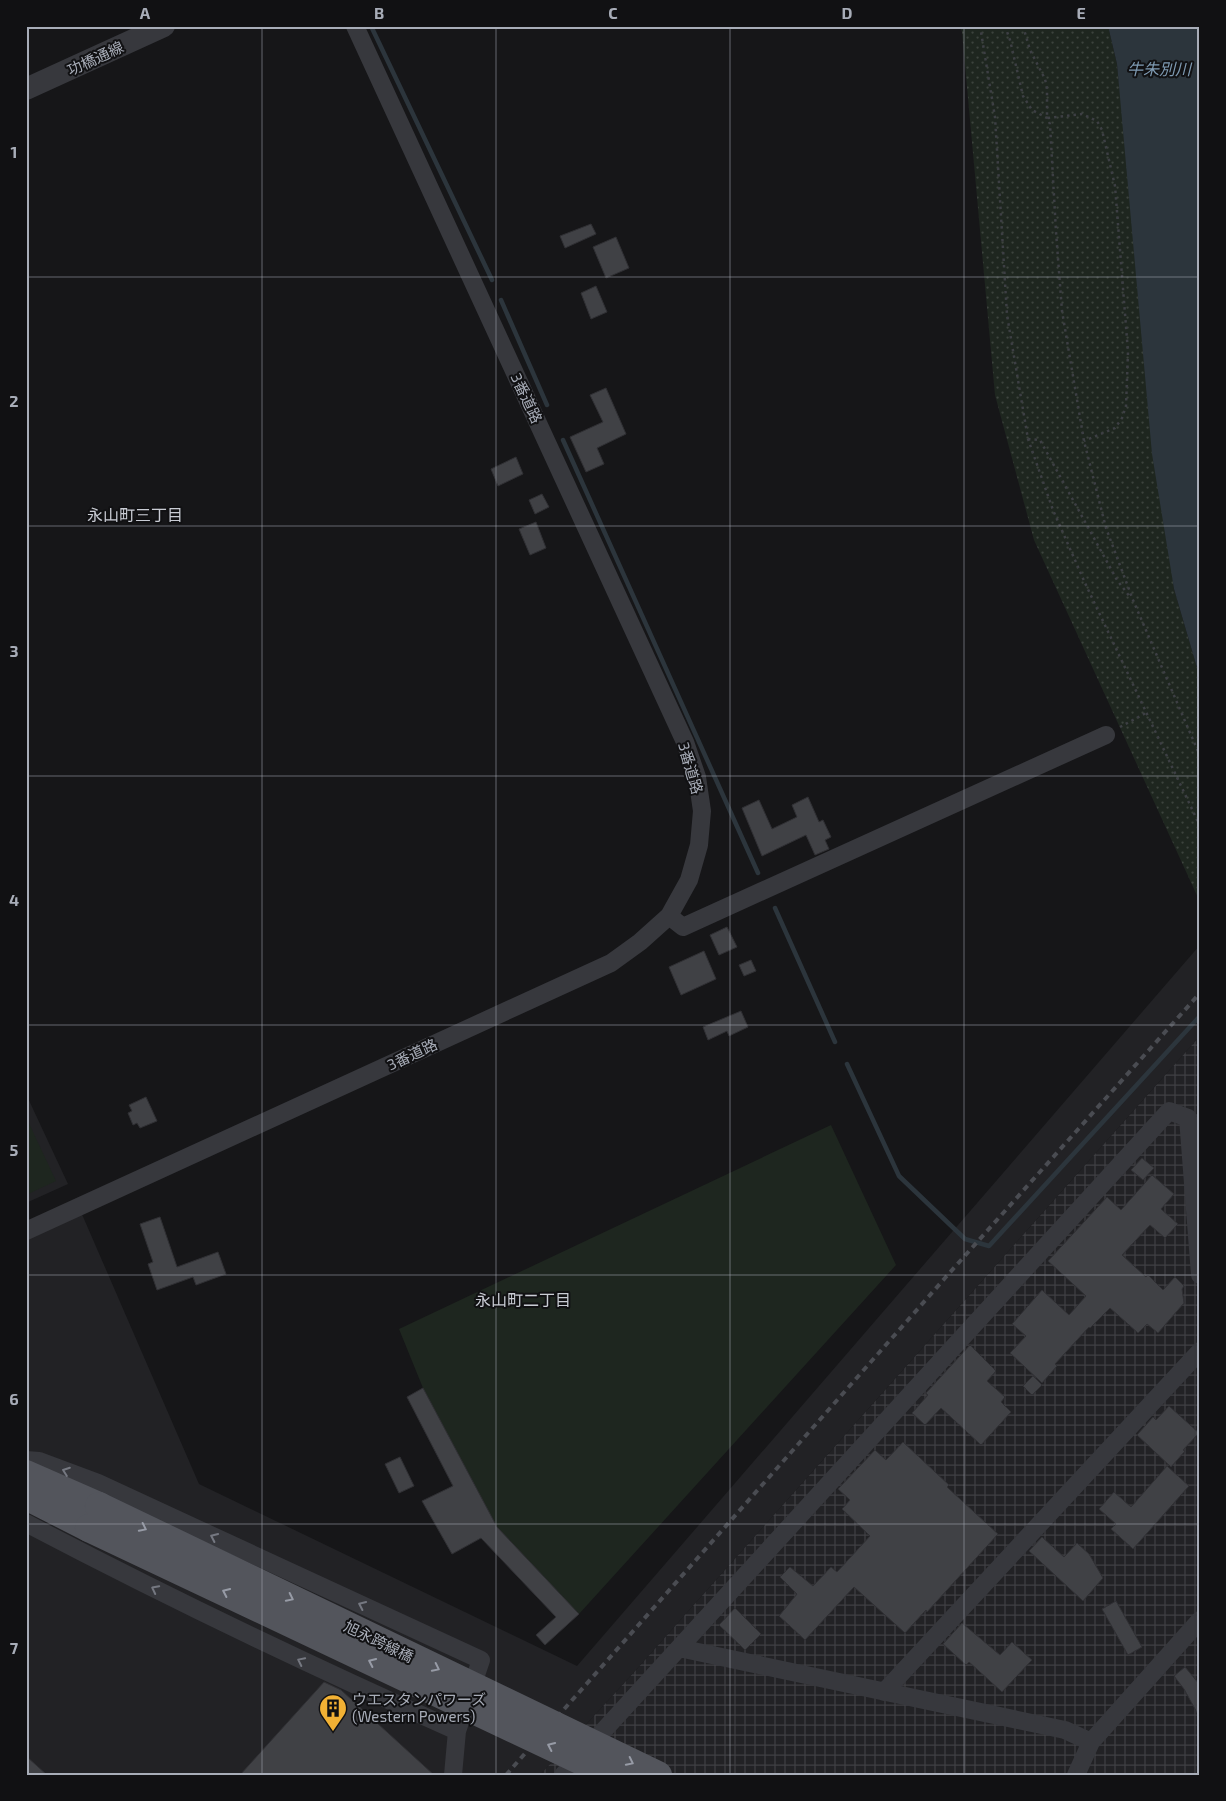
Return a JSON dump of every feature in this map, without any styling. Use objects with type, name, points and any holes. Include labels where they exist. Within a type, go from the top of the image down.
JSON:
[{"type":"main road","points":[[26,1474],[94,1517]]},
{"type":"main road","points":[[26,1496],[94,1517]]},
{"type":"main road","name":"旭永跨線橋","points":[[94,1517],[611,1775]]},
{"type":"main road","name":"旭永跨線橋","points":[[94,1517],[658,1775]]},
{"type":"street","name":"功橋通線","points":[[26,90],[164,26]]},
{"type":"street","name":"3番道路","points":[[26,1231],[611,963],[640,942],[669,916],[689,880],[699,845],[702,811],[697,777],[685,742],[355,26]]},
{"type":"street","points":[[669,916],[683,927],[1106,735]]},
{"type":"street","points":[[563,1775],[1169,1111],[1188,1118],[1200,1274]]},
{"type":"street","points":[[884,1692],[1200,1351]]},
{"type":"street","points":[[26,1460],[39,1461],[98,1483],[481,1660],[457,1731],[453,1775]]},
{"type":"street","points":[[26,1523],[322,1671],[457,1731]]},
{"type":"street","points":[[1076,1775],[1092,1742],[1200,1620]]},
{"type":"street","points":[[679,1648],[1065,1730],[1092,1742]]},
{"type":"path","points":[[980,26],[995,117],[1007,315],[1028,439],[1057,519],[1085,583],[1200,826]]},
{"type":"path","points":[[1005,26],[1023,96],[1032,110],[1047,118],[1082,114],[1097,120],[1102,130],[1115,186],[1128,352],[1126,406],[1122,418],[1115,428],[1084,441]]},
{"type":"path","points":[[1024,26],[1030,50],[1045,79],[1047,89],[1047,118],[1050,124],[1062,311],[1084,441],[1106,528],[1133,600],[1200,756]]},
{"type":"path","points":[[1028,439],[1040,440],[1117,580],[1133,600]]},
{"type":"path","points":[[1124,725],[1146,713]]},
{"type":"shaded area","points":[[960,26],[1108,26],[1117,64],[1174,589],[1200,678],[1200,902],[1034,540],[995,395]]},
{"type":"shaded area","points":[[1200,945],[1200,1036],[636,1670],[540,1775],[26,1775],[26,1238],[81,1212],[199,1484],[577,1666]]},
{"type":"shaded area","points":[[1200,1036],[1200,1775],[540,1775],[636,1670]]},
{"type":"shaded area","points":[[26,1094],[68,1184],[26,1203]]},
{"type":"shaded area","points":[[26,1117],[56,1181],[26,1195]]},
{"type":"shaded area","points":[[831,1125],[896,1265],[579,1614],[497,1527],[423,1388],[399,1329]]},
{"type":"water","name":"牛朱別川","points":[[1108,26],[1200,26],[1200,678],[1174,589],[1152,454],[1117,64]]},
{"type":"building","points":[[591,224],[596,234],[565,248],[560,236]]},
{"type":"building","points":[[616,237],[629,268],[606,278],[593,247]]},
{"type":"building","points":[[596,286],[607,312],[591,319],[581,293]]},
{"type":"building","points":[[606,388],[626,434],[597,448],[604,464],[586,472],[570,437],[603,422],[590,395]]},
{"type":"building","points":[[516,457],[523,474],[498,486],[491,469]]},
{"type":"building","points":[[542,494],[549,507],[535,514],[529,500]]},
{"type":"building","points":[[536,522],[546,548],[530,555],[519,529]]},
{"type":"building","points":[[808,797],[819,822],[823,820],[831,837],[825,840],[829,849],[815,855],[806,835],[762,856],[742,808],[759,800],[772,829],[797,817],[792,805]]},
{"type":"building","points":[[727,927],[737,947],[719,955],[710,935]]},
{"type":"building","points":[[704,951],[716,979],[681,995],[669,967]]},
{"type":"building","points":[[751,960],[756,971],[744,976],[739,965]]},
{"type":"building","points":[[741,1011],[748,1027],[729,1036],[727,1031],[708,1040],[703,1027]]},
{"type":"building","points":[[146,1097],[157,1121],[140,1128],[137,1123],[133,1125],[128,1113],[132,1111],[129,1105]]},
{"type":"building","points":[[1142,1158],[1154,1168],[1143,1180],[1131,1170]]},
{"type":"building","points":[[1152,1175],[1174,1194],[1161,1209],[1178,1224],[1165,1238],[1150,1225],[1122,1255],[1146,1277],[1148,1275],[1163,1290],[1175,1277],[1184,1286],[1182,1289],[1184,1303],[1158,1333],[1147,1324],[1138,1333],[1110,1308],[1089,1327],[1055,1364],[1057,1366],[1042,1383],[1010,1353],[1026,1336],[1012,1324],[1042,1290],[1069,1315],[1086,1296],[1048,1261],[1107,1197],[1121,1210]]},
{"type":"building","points":[[160,1217],[177,1267],[218,1252],[226,1274],[196,1285],[193,1277],[157,1290],[148,1264],[153,1262],[140,1224]]},
{"type":"building","points":[[970,1345],[996,1371],[987,1381],[1005,1397],[1001,1402],[1011,1412],[981,1445],[941,1408],[925,1425],[912,1413],[928,1395],[926,1393]]},
{"type":"building","points":[[1033,1376],[1042,1385],[1032,1395],[1023,1386]]},
{"type":"building","points":[[423,1388],[497,1527],[579,1614],[545,1645],[536,1635],[556,1617],[481,1538],[452,1554],[422,1501],[453,1486],[407,1397]]},
{"type":"building","points":[[1169,1406],[1199,1433],[1183,1450],[1185,1451],[1171,1467],[1137,1435],[1153,1417],[1156,1420]]},
{"type":"building","points":[[903,1442],[949,1485],[947,1487],[998,1534],[927,1612],[926,1610],[905,1633],[854,1587],[805,1640],[779,1616],[797,1594],[780,1577],[790,1567],[813,1586],[831,1567],[837,1572],[870,1536],[842,1509],[850,1500],[838,1489],[875,1450],[886,1460]]},
{"type":"building","points":[[400,1457],[414,1486],[399,1493],[385,1464]]},
{"type":"building","points":[[1167,1466],[1189,1486],[1133,1549],[1111,1529],[1116,1524],[1099,1509],[1114,1492],[1131,1507]]},
{"type":"building","points":[[1042,1537],[1064,1557],[1077,1543],[1089,1554],[1103,1578],[1083,1601],[1029,1551]]},
{"type":"building","points":[[1116,1601],[1142,1647],[1128,1655],[1102,1609]]},
{"type":"building","points":[[735,1608],[761,1634],[745,1650],[719,1625]]},
{"type":"building","points":[[962,1623],[1000,1655],[1012,1642],[1032,1660],[1002,1692],[969,1662],[966,1665],[943,1644]]},
{"type":"building","points":[[1185,1667],[1200,1685],[1200,1718],[1184,1689],[1174,1676]]},
{"type":"building","name":"ウエスタンパワーズ (Western Powers)","points":[[324,1682],[341,1690],[434,1775],[240,1775]]},
{"type":"building","points":[[26,1756],[47,1775],[26,1775]]},
{"type":"waterway","points":[[371,26],[492,280]]},
{"type":"waterway","points":[[501,300],[547,405]]},
{"type":"waterway","points":[[563,440],[758,873]]},
{"type":"waterway","points":[[775,908],[835,1042]]},
{"type":"waterway","points":[[847,1064],[899,1176],[965,1239],[989,1246],[1200,1016]]},
{"type":"railway","points":[[506,1775],[945,1278],[1200,993]]},
{"type":"place","name":"ウエスタンパワーズ (Western Powers)","points":[[333,1732]]},
{"type":"district","name":"永山町三丁目","points":[[135,514]]},
{"type":"district","name":"永山町二丁目","points":[[523,1299]]}]
